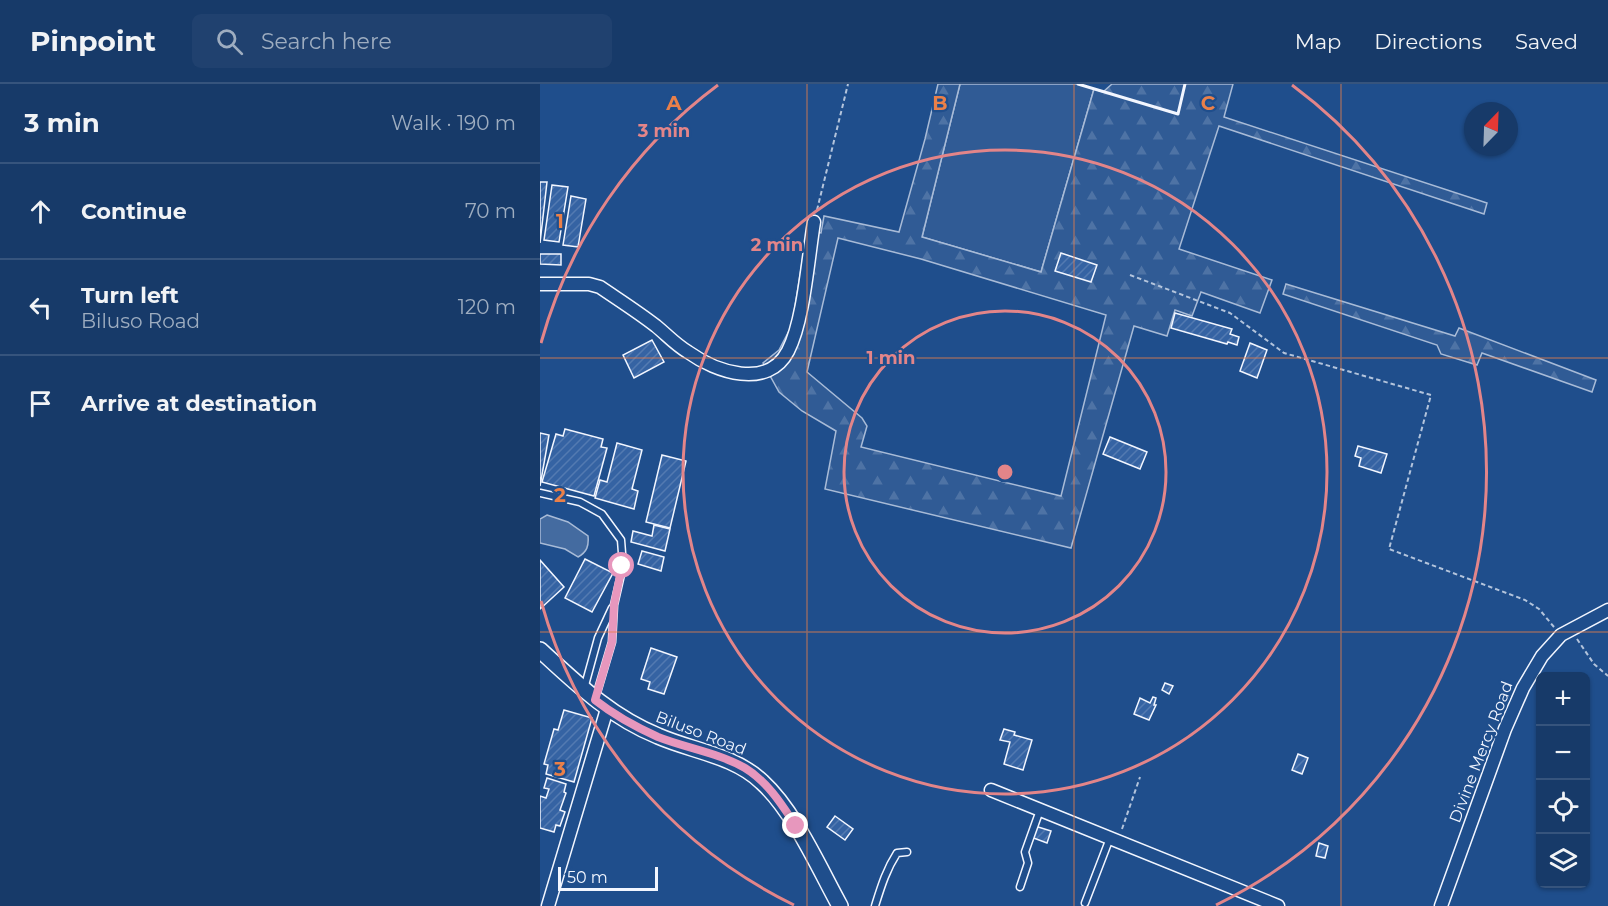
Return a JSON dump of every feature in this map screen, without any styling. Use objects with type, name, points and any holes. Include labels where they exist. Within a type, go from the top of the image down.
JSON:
[{"type":"street","points":[[540,284],[589,284],[600,287],[656,326],[689,354],[719,369],[741,374],[761,374],[773,368],[784,358],[789,349],[798,323],[814,222]]},
{"type":"street","name":"Divine Mercy Road","points":[[1441,906],[1505,729],[1523,688],[1542,656],[1566,632],[1608,610]]},
{"type":"street","name":"Biluso Road","points":[[540,650],[595,700],[634,725],[659,737],[745,768],[763,782],[796,826],[840,906]]},
{"type":"street","points":[[548,906],[595,700]]},
{"type":"street","points":[[991,790],[1278,906]]},
{"type":"lane","points":[[540,493],[580,501],[603,514],[621,540],[622,566],[614,605],[612,642],[595,700]]},
{"type":"lane","points":[[595,700],[598,638],[614,605]]},
{"type":"lane","points":[[1020,887],[1028,863],[1025,852],[1040,810]]},
{"type":"lane","points":[[1085,903],[1116,840]]},
{"type":"lane","points":[[875,906],[879,888],[897,853],[908,852]]},
{"type":"path","points":[[814,222],[848,84]]},
{"type":"path","points":[[1130,275],[1230,314],[1284,353],[1431,395],[1389,549],[1525,600],[1566,632],[1594,664],[1608,676]]},
{"type":"path","points":[[1116,840],[1121,833],[1140,777]]},
{"type":"shaded area","points":[[960,84],[1078,84],[1094,89],[1041,272],[922,237]]},
{"type":"shaded area","points":[[547,515],[568,522],[588,536],[588,546],[584,553],[578,557],[565,549],[540,543],[540,519]]},
{"type":"green space","points":[[938,84],[960,84],[922,237],[1041,272],[1094,89],[1103,92],[1112,84],[1233,84],[1224,117],[1487,203],[1484,214],[1219,126],[1179,249],[1272,280],[1260,313],[1201,292],[1192,316],[1175,310],[1167,336],[1134,326],[1071,548],[825,489],[836,431],[802,411],[779,392],[763,363],[779,350],[792,325],[807,231],[821,233],[824,216],[899,232]],"holes":[[[838,238],[921,259],[1106,315],[1061,496],[861,447],[867,426],[862,418],[807,372]]]},
{"type":"green space","points":[[1286,284],[1455,336],[1459,328],[1596,380],[1592,392],[1482,353],[1477,365],[1441,354],[1437,345],[1283,294]]},
{"type":"building","points":[[540,182],[547,182],[540,243]]},
{"type":"building","points":[[552,185],[568,187],[559,242],[544,240]]},
{"type":"building","points":[[571,196],[586,199],[578,247],[563,245]]},
{"type":"building","points":[[1061,253],[1097,265],[1091,282],[1055,271]]},
{"type":"building","points":[[540,254],[561,254],[561,265],[540,264]]},
{"type":"building","points":[[1175,313],[1232,329],[1230,334],[1239,337],[1237,345],[1171,328]]},
{"type":"building","points":[[652,340],[664,362],[634,378],[623,355]]},
{"type":"building","points":[[1250,343],[1267,350],[1257,378],[1240,371]]},
{"type":"building","points":[[565,429],[603,439],[601,447],[607,448],[594,496],[542,482],[556,434],[563,436]]},
{"type":"building","points":[[540,433],[549,435],[540,486]]},
{"type":"building","points":[[1110,437],[1147,452],[1140,469],[1103,454]]},
{"type":"building","points":[[617,443],[642,450],[632,489],[638,491],[634,509],[595,498],[600,480],[607,482]]},
{"type":"building","points":[[1358,446],[1387,454],[1381,473],[1359,466],[1361,458],[1355,456]]},
{"type":"building","points":[[662,455],[686,461],[670,528],[646,522]]},
{"type":"building","points":[[654,525],[670,529],[665,551],[631,542],[633,531],[652,536]]},
{"type":"building","points":[[642,551],[664,557],[661,571],[638,564]]},
{"type":"building","points":[[585,559],[613,573],[592,612],[565,598]]},
{"type":"building","points":[[540,560],[564,587],[540,609]]},
{"type":"building","points":[[651,648],[677,657],[664,694],[648,689],[650,682],[641,679]]},
{"type":"building","points":[[1165,683],[1173,686],[1169,694],[1162,690]]},
{"type":"building","points":[[1153,697],[1156,698],[1154,705],[1156,705],[1149,720],[1134,714],[1140,698],[1150,703]]},
{"type":"building","points":[[564,710],[592,718],[574,782],[546,774],[548,765],[544,764],[554,729],[558,730]]},
{"type":"building","points":[[1004,729],[1015,732],[1014,735],[1032,740],[1023,770],[1004,764],[1010,742],[1000,740]]},
{"type":"building","points":[[1298,754],[1308,758],[1302,774],[1292,770]]},
{"type":"building","points":[[547,778],[566,784],[564,792],[566,793],[560,810],[565,812],[560,826],[556,825],[554,832],[540,828],[540,796],[546,798],[549,789],[544,788]]},
{"type":"building","points":[[835,816],[853,829],[845,840],[827,827]]},
{"type":"building","points":[[1035,826],[1051,831],[1047,843],[1031,837]]},
{"type":"building","points":[[1319,843],[1328,846],[1325,858],[1316,856]]},
{"type":"wall","points":[[1078,84],[1178,114],[1185,84]]},
{"type":"route","points":[[622,566],[614,605],[612,642],[595,700],[634,725],[659,737],[745,768],[763,782],[796,826]]}]
